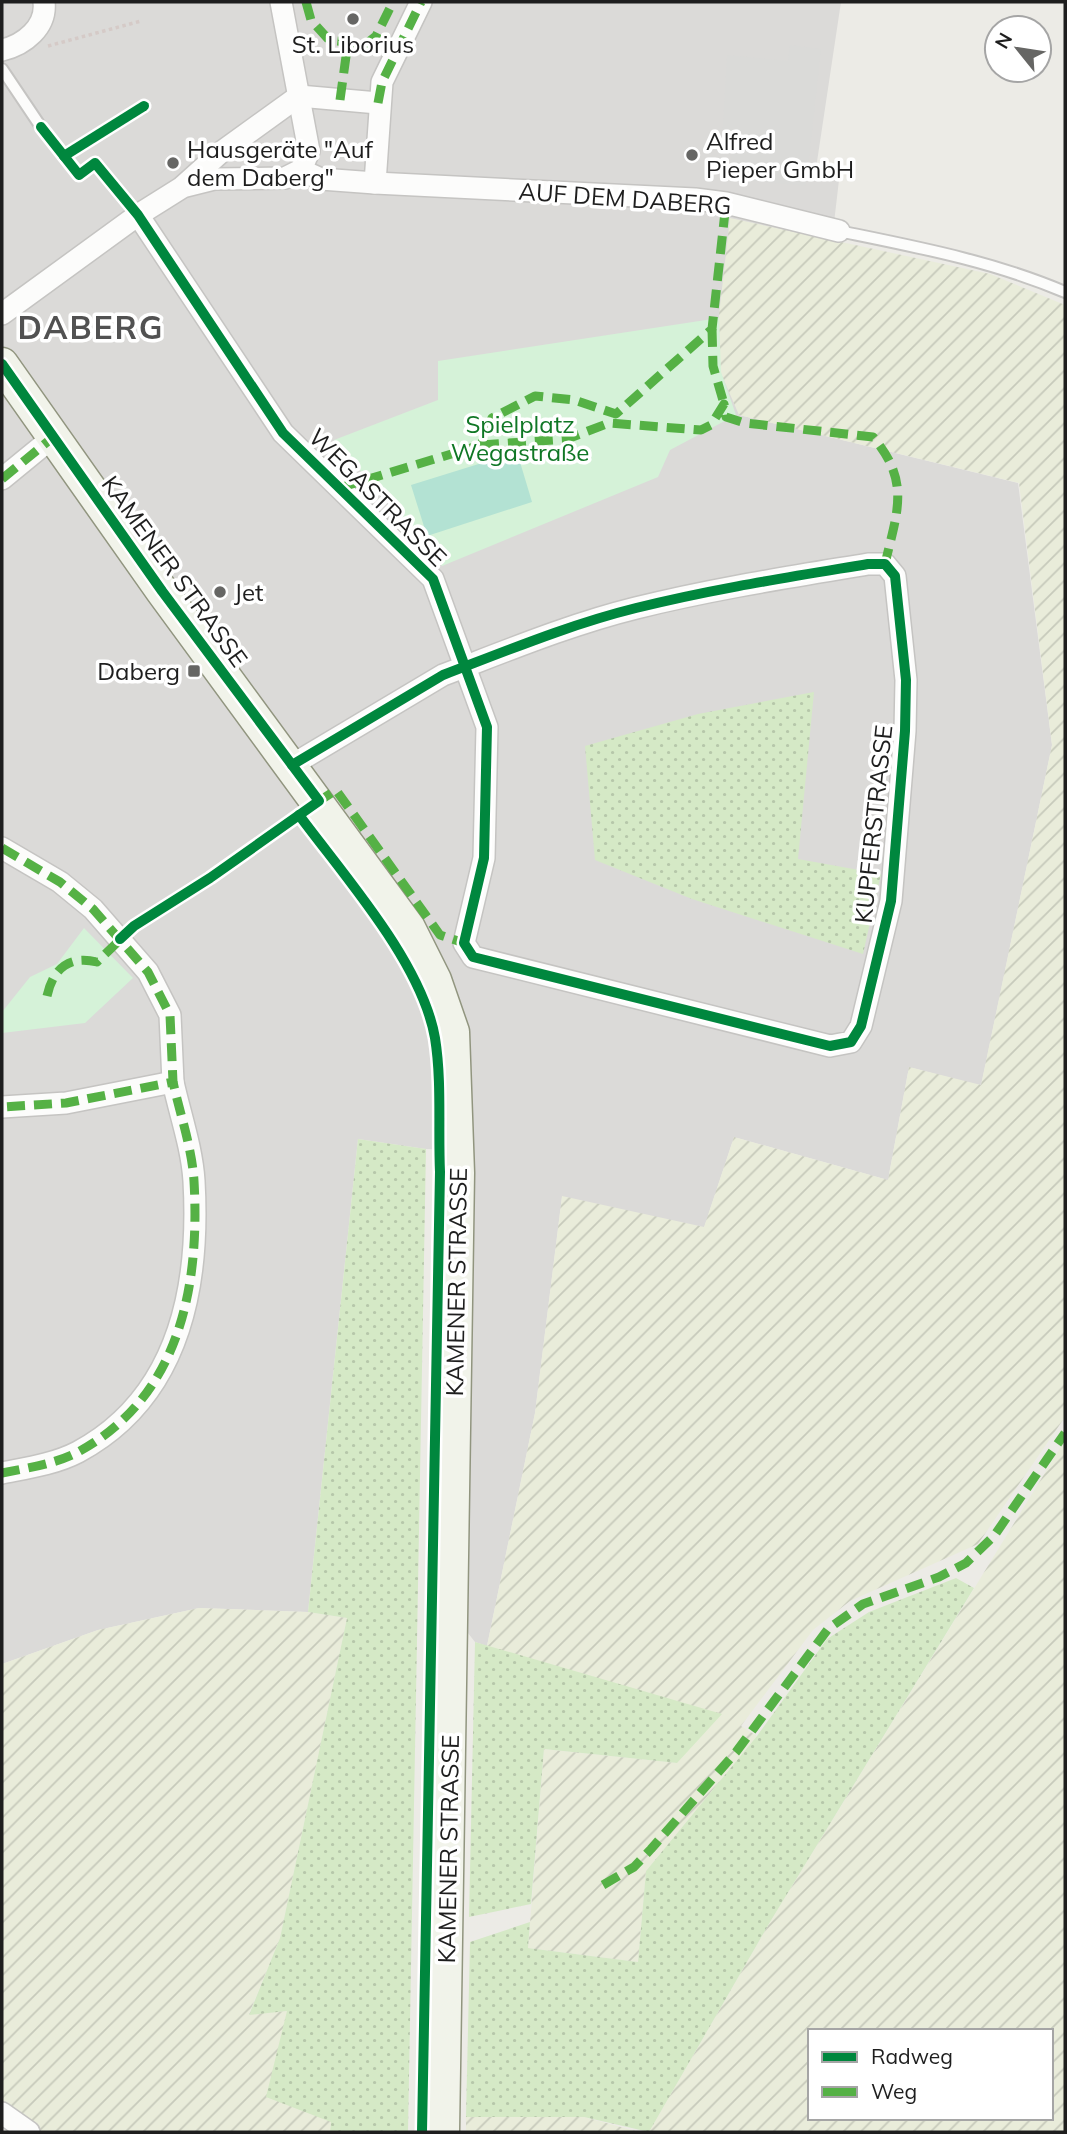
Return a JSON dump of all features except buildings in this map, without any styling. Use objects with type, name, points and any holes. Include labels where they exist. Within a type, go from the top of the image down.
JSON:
[{"type":"main road","name":"KAMENER STRASSE","points":[[2,364],[52,438],[409,928],[436,980],[453,1032],[458,1173],[443,2132]]},
{"type":"street","points":[[2,50],[28,40],[38,25],[44,2]]},
{"type":"street","points":[[181,188],[214,179],[285,178],[301,170],[309,151],[281,2]]},
{"type":"street","points":[[375,183],[378,103],[382,82],[421,2]]},
{"type":"street","points":[[2,314],[138,215],[181,188],[220,153],[299,96],[378,103]]},
{"type":"street","name":"AUF DEM DABERG","points":[[301,170],[321,179],[375,183],[695,199],[726,203],[839,231]]},
{"type":"street","name":"WEGASTRASSE","points":[[138,215],[284,433],[433,579],[457,649],[467,666],[487,727],[484,858],[464,943],[466,951],[482,961]]},
{"type":"street","points":[[2,480],[52,438]]},
{"type":"street","name":"KUPFERSTRASSE","points":[[467,666],[633,609],[734,586],[867,564],[885,564],[895,576],[898,590],[906,680],[905,731],[891,901],[857,1037],[842,1046],[830,1046],[482,961]]},
{"type":"street","points":[[292,765],[443,675],[467,666]]},
{"type":"street","points":[[2,848],[60,882],[93,909],[148,972],[170,1015],[173,1082],[194,1178],[193,1277],[166,1362],[146,1394],[117,1428],[76,1453],[34,1467],[2,1473]]},
{"type":"street","points":[[2,1107],[66,1103],[173,1082]]},
{"type":"street","points":[[2,2113],[29,2132]]},
{"type":"lane","points":[[2,69],[41,127]]},
{"type":"lane","name":"AUF DEM DABERG","points":[[839,231],[962,256],[1018,272],[1065,292]]},
{"type":"path","points":[[28,40],[39,49],[141,21]]},
{"type":"shaded area","points":[[2,2],[841,2],[815,175],[839,180],[832,240],[739,415],[1018,483],[1052,745],[981,1086],[909,1067],[888,1180],[734,1137],[704,1228],[562,1197],[535,1413],[487,1646],[475,1642],[464,1628],[469,1150],[426,1149],[358,1139],[308,1612],[199,1608],[98,1630],[2,1664]]},
{"type":"shaded area","points":[[790,45],[821,49],[806,186],[743,180],[731,168],[732,141],[722,140],[727,55],[788,61]]},
{"type":"green space","points":[[730,218],[990,274],[1065,305],[1065,1417],[978,1544],[850,1601],[813,1630],[741,1726],[757,1736],[646,1871],[638,1962],[528,1948],[544,1749],[677,1763],[487,1646],[535,1413],[562,1196],[704,1227],[734,1137],[888,1180],[909,1067],[981,1085],[1052,745],[1019,483],[739,415],[720,371],[719,315]]},
{"type":"green space","name":"Spielplatz Wegastraße","points":[[719,318],[721,372],[736,415],[670,450],[658,477],[442,566],[334,440],[438,400],[438,361]]},
{"type":"green space","points":[[517,452],[532,502],[427,536],[411,485]]},
{"type":"green space","points":[[814,692],[798,859],[881,874],[863,954],[692,899],[595,860],[585,746],[698,714]]},
{"type":"green space","points":[[84,928],[133,978],[85,1023],[2,1033],[2,1012],[30,977],[57,964]]},
{"type":"green space","points":[[358,1139],[426,1149],[408,2132],[330,2132],[331,2122],[266,2097],[287,2011],[249,2015],[280,1938],[347,1618],[308,1612]]},
{"type":"green space","points":[[1065,1440],[1065,2132],[649,2132],[770,1922]]},
{"type":"green space","points":[[956,1578],[974,1588],[770,1922],[649,2132],[584,2117],[466,2117],[470,1942],[530,1922],[528,1948],[638,1962],[646,1871],[757,1736],[827,1639],[869,1612]]},
{"type":"green space","points":[[199,1608],[308,1612],[347,1618],[280,1938],[249,2014],[287,2011],[331,2122],[330,2132],[40,2132],[2,2107],[2,1664],[98,1630]]},
{"type":"green space","points":[[475,1642],[722,1714],[677,1763],[544,1749],[531,1904],[469,1917]]},
{"type":"green space","points":[[466,2117],[584,2117],[639,2132],[466,2132]]},
{"type":"marked path","points":[[306,2],[311,20],[329,40],[366,44],[376,36],[393,2]]},
{"type":"marked path","points":[[378,103],[382,82],[421,2]]},
{"type":"marked path","points":[[340,100],[348,42]]},
{"type":"marked path","points":[[339,488],[481,445],[492,418],[535,396],[574,400],[616,414],[712,329],[726,203]]},
{"type":"marked path","points":[[712,329],[713,366],[724,404]]},
{"type":"marked path","points":[[481,445],[567,439],[609,423],[701,430],[711,425],[724,404],[726,417],[745,423],[873,437],[885,453],[897,483],[894,529],[885,564]]},
{"type":"marked path","points":[[2,479],[52,438]]},
{"type":"marked path","points":[[316,803],[336,790],[440,935],[464,943]]},
{"type":"marked path","points":[[2,848],[60,882],[93,909],[148,972],[170,1015],[173,1082],[66,1103],[2,1107]]},
{"type":"marked path","points":[[47,996],[54,978],[64,966],[79,960],[97,962],[123,937]]},
{"type":"marked path","points":[[2,1473],[60,1460],[78,1452],[113,1429],[140,1401],[161,1370],[176,1335],[187,1298],[195,1221],[191,1156],[173,1082]]},
{"type":"marked path","points":[[603,1885],[634,1867],[651,1849],[736,1752],[828,1629],[863,1604],[939,1577],[966,1563],[994,1536],[1065,1433]]},
{"type":"cycle path","points":[[64,156],[144,106]]},
{"type":"cycle path","points":[[41,127],[79,175],[95,163],[138,215],[283,433],[433,579],[487,727],[484,858],[464,943],[473,957],[830,1046],[851,1042],[861,1026],[891,901],[905,731],[906,680],[895,576],[885,564],[868,564],[693,595],[587,622],[539,638],[491,657],[467,666],[443,675],[292,765]]},
{"type":"cycle path","points":[[2,364],[162,591],[319,801],[210,878],[134,926],[120,939]]},
{"type":"cycle path","points":[[299,815],[359,893],[415,980],[427,1009],[437,1054],[440,1172],[422,2132]]},
{"type":"place","name":"St. Liborius","points":[[353,19]]},
{"type":"place","name":"Alfred Pieper GmbH","points":[[692,155]]},
{"type":"place","name":"Hausgeräte \"Auf dem Daberg\"","points":[[173,163]]},
{"type":"place","name":"Jet","points":[[220,592]]},
{"type":"place","name":"Daberg","points":[[194,671]]},
{"type":"district","name":"DABERG","points":[[91,327]]}]
